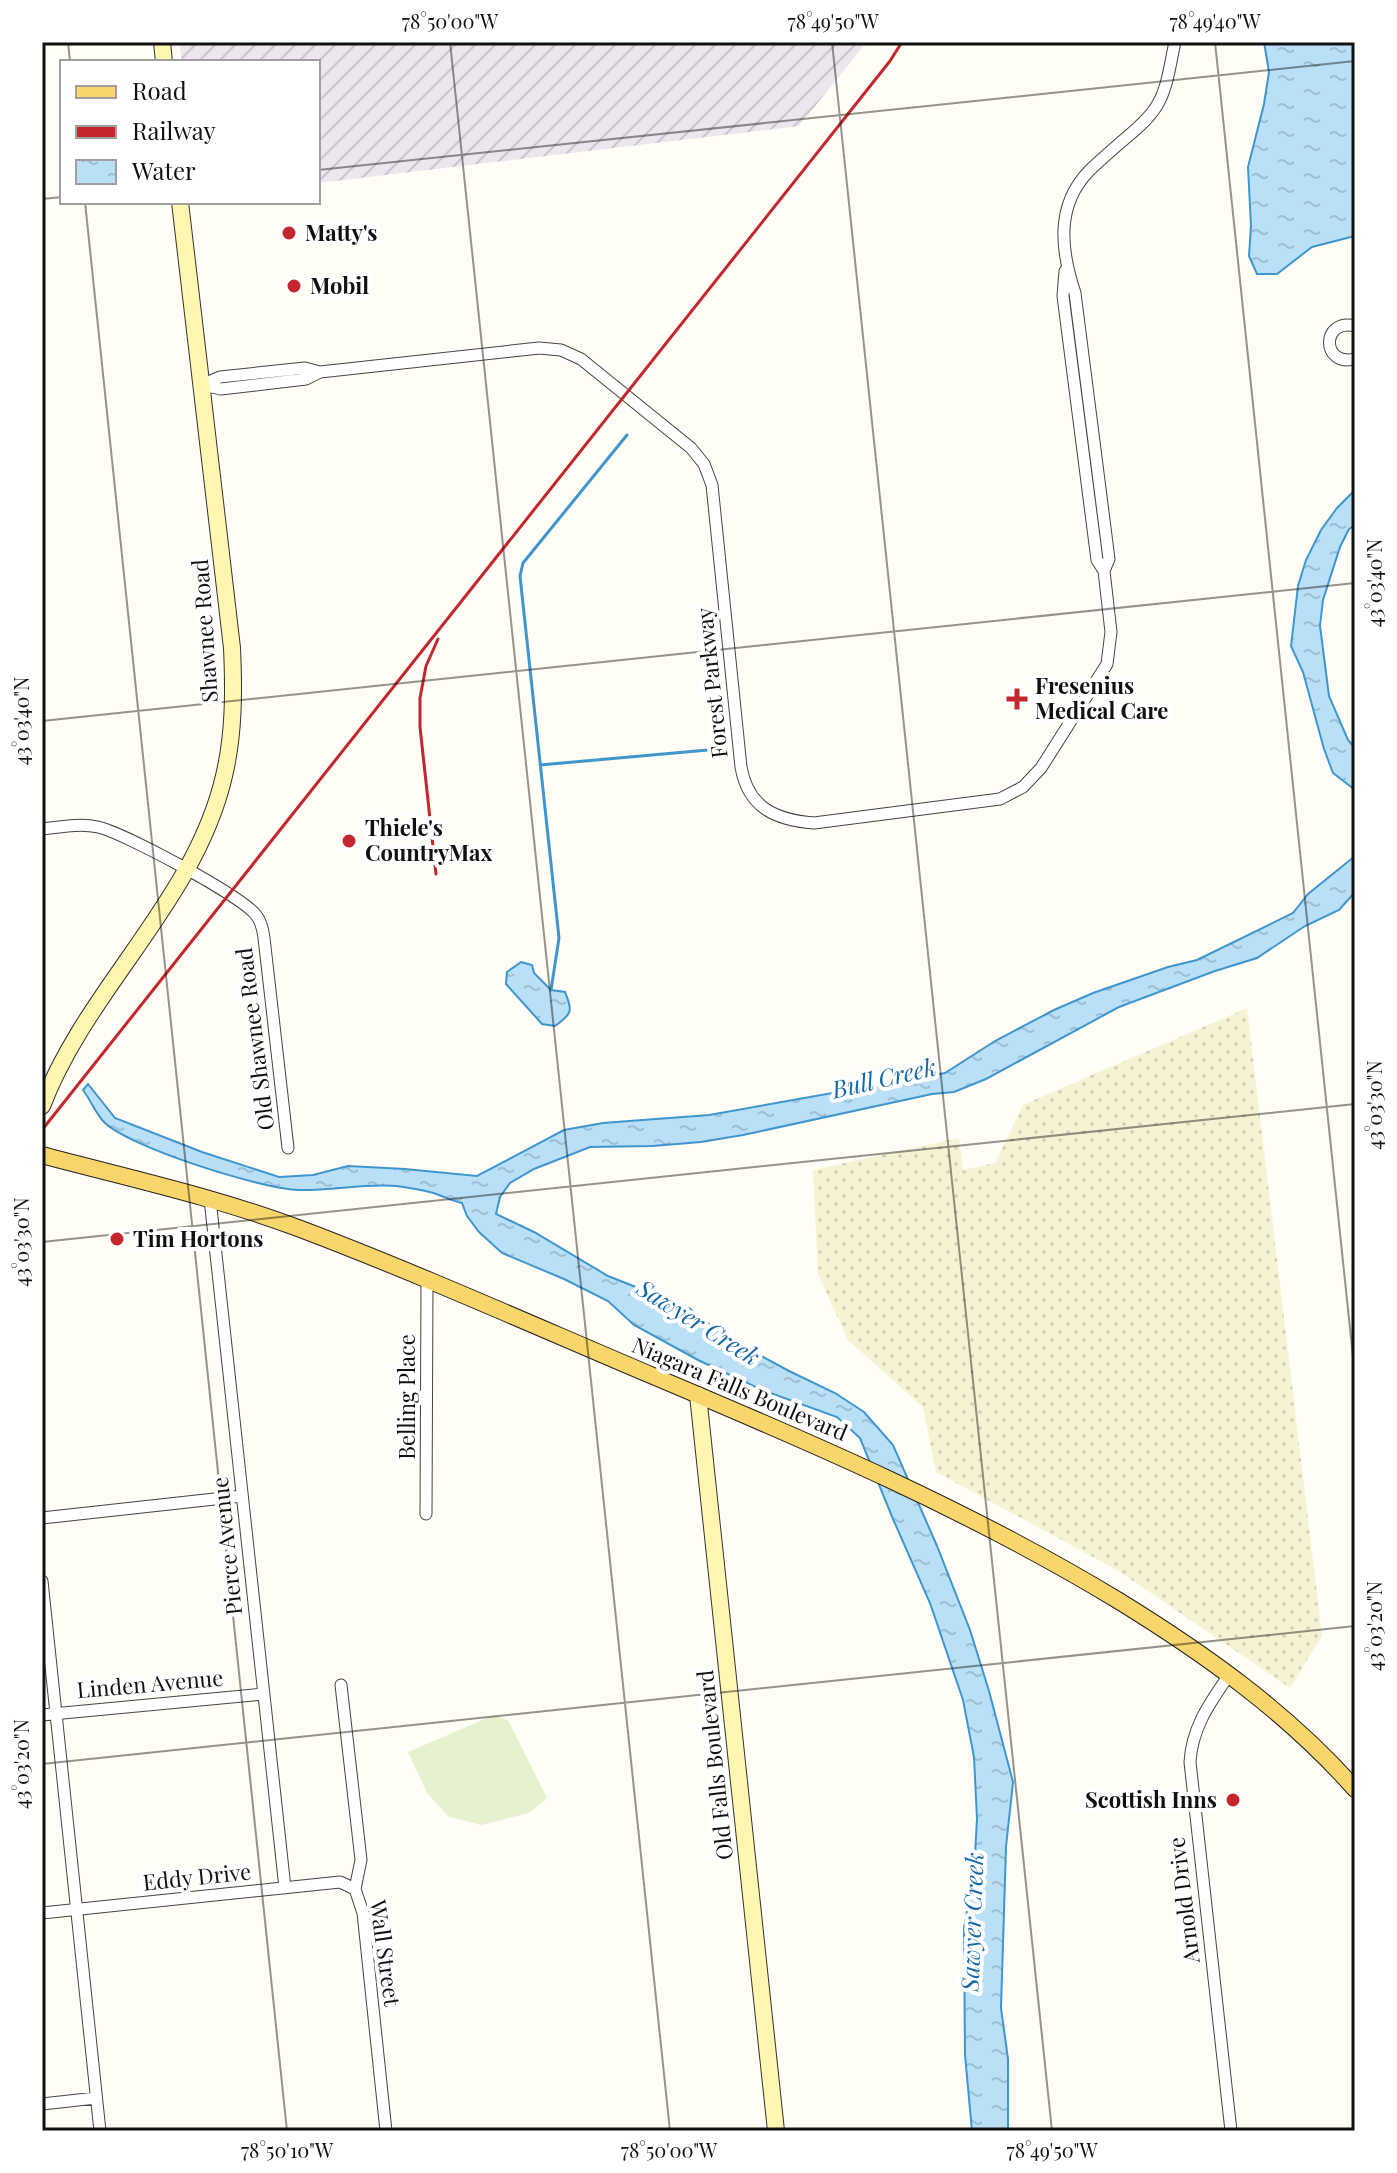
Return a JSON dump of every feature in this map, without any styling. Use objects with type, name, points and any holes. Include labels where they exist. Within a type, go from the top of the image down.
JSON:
[{"type":"main road","name":"Shawnee Road","points":[[42,1106],[74,1040],[186,869],[201,839],[224,777],[231,733],[234,688],[231,634],[180,204]]},
{"type":"main road","name":"Niagara Falls Boulevard","points":[[42,1155],[210,1199],[297,1228],[698,1395],[919,1493],[981,1523],[1158,1625],[1229,1675],[1303,1736],[1355,1789]]},
{"type":"main road","name":"Old Falls Boulevard","points":[[698,1395],[776,2131]]},
{"type":"street","name":"Forest Parkway","points":[[202,385],[220,377],[305,368],[320,372],[539,348],[561,350],[581,359],[691,448],[704,464],[712,485],[742,777],[754,800],[770,812],[791,821],[814,823],[1000,799],[1023,787],[1041,768],[1107,664],[1111,632],[1104,571],[1109,559],[1075,293],[1066,266],[1062,238],[1063,221],[1075,188],[1088,172],[1158,105],[1175,42]]},
{"type":"street","points":[[1355,326],[1339,326],[1329,341],[1336,357],[1347,361],[1355,359]]},
{"type":"street","name":"Old Shawnee Road","points":[[42,829],[88,825],[118,833],[186,869],[249,908],[261,924],[288,1148]]},
{"type":"street","name":"Pierce Avenue","points":[[210,1199],[285,1888]]},
{"type":"street","name":"Belling Place","points":[[426,1514],[427,1281]]},
{"type":"street","points":[[42,1518],[242,1496]]},
{"type":"street","points":[[42,1581],[100,2131]]},
{"type":"street","name":"Arnold Drive","points":[[1229,1675],[1198,1722],[1190,1762],[1231,2131]]},
{"type":"street","name":"Wall Street","points":[[341,1685],[361,1860],[355,1889],[363,1913],[386,2131]]},
{"type":"street","name":"Linden Avenue","points":[[42,1715],[263,1694]]},
{"type":"street","name":"Eddy Drive","points":[[42,1913],[340,1882],[355,1889]]},
{"type":"street","points":[[42,2104],[96,2098]]},
{"type":"shaded area","points":[[179,42],[867,42],[799,126],[320,183],[320,60],[182,60]]},
{"type":"shaded area","points":[[1247,1008],[1322,1636],[1290,1688],[1117,1570],[936,1472],[923,1407],[848,1340],[818,1274],[813,1170],[959,1138],[963,1170],[995,1163],[1023,1105]]},
{"type":"green space","points":[[494,1715],[508,1720],[547,1798],[529,1813],[482,1825],[449,1817],[427,1793],[408,1752]]},
{"type":"water","points":[[1264,42],[1355,42],[1355,236],[1312,247],[1277,274],[1257,274],[1249,256],[1248,167],[1269,72]]},
{"type":"water","points":[[1355,490],[1355,525],[1349,529],[1340,547],[1323,600],[1320,626],[1329,696],[1348,740],[1355,748],[1355,790],[1333,773],[1303,672],[1291,646],[1298,586],[1306,560],[1321,530]]},
{"type":"water","name":"Sawyer Creek","points":[[1355,856],[1355,892],[1339,910],[1305,926],[1257,958],[1119,1007],[986,1079],[954,1092],[701,1142],[590,1147],[534,1169],[510,1183],[500,1197],[496,1214],[534,1232],[608,1276],[689,1308],[726,1337],[835,1393],[864,1412],[893,1445],[970,1630],[1013,1782],[1006,1847],[1001,2008],[1008,2059],[1008,2131],[972,2131],[965,2055],[964,1928],[974,1872],[977,1819],[974,1757],[963,1700],[930,1603],[860,1438],[837,1417],[762,1390],[698,1360],[634,1325],[608,1301],[502,1253],[479,1232],[462,1203],[430,1192],[397,1186],[299,1190],[227,1175],[166,1154],[117,1131],[97,1114],[83,1090],[88,1084],[115,1118],[202,1152],[279,1177],[313,1175],[348,1166],[477,1176],[564,1130],[603,1123],[709,1115],[945,1073],[995,1041],[1054,1010],[1093,993],[1197,960],[1293,913],[1308,894]]},
{"type":"water","points":[[521,962],[532,965],[534,973],[551,990],[565,992],[569,1012],[555,1026],[542,1024],[506,984],[507,972]]},
{"type":"waterway","points":[[551,990],[559,938],[520,576],[523,563],[627,435]]},
{"type":"waterway","points":[[540,765],[708,750]]},
{"type":"railway","points":[[42,1130],[902,42]]},
{"type":"railway","points":[[436,874],[420,727],[420,698],[426,666],[438,639]]},
{"type":"place","name":"Matty's","points":[[289,233]]},
{"type":"place","name":"Mobil","points":[[294,286]]},
{"type":"place","name":"Fresenius Medical Care","points":[[1017,699]]},
{"type":"place","name":"Thiele's CountryMax","points":[[349,841]]},
{"type":"place","name":"Tim Hortons","points":[[117,1239]]},
{"type":"place","name":"Scottish Inns","points":[[1233,1800]]},
{"type":"water label","name":"Bull Creek","points":[[884,1079]]}]
